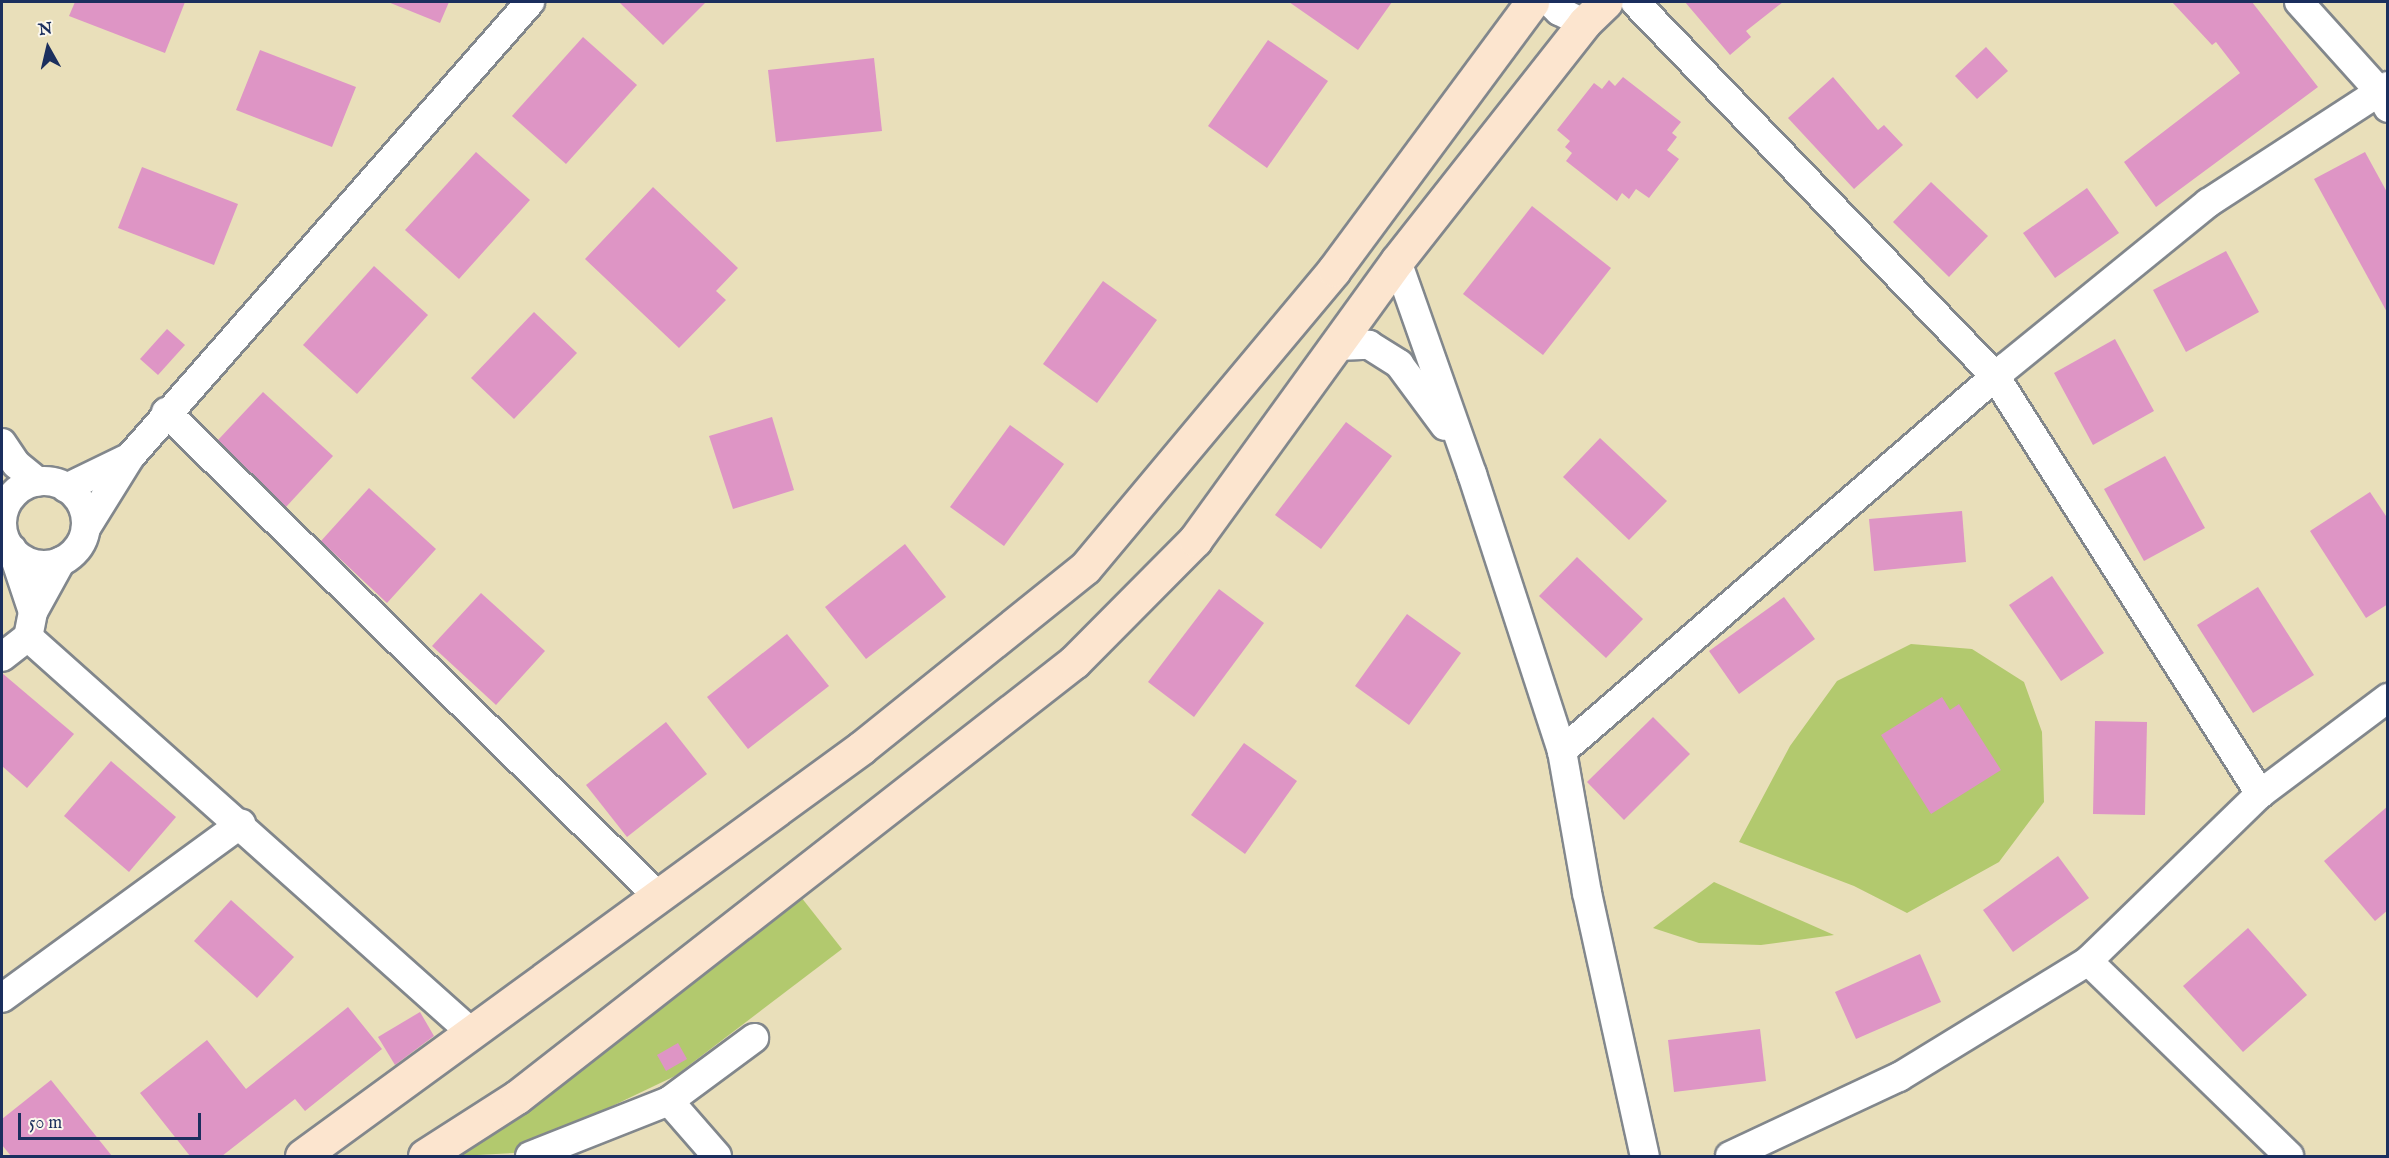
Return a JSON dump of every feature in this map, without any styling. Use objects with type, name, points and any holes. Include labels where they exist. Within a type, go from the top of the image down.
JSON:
[{"type":"main road","points":[[302,1156],[660,898],[861,748],[1085,568],[1334,270],[1532,2]]},
{"type":"main road","points":[[425,1156],[517,1097],[1074,662],[1195,540],[1397,261],[1595,12]]},
{"type":"street","points":[[2,657],[31,624],[61,561],[79,547],[86,528],[130,457],[166,412],[212,367],[530,2]]},
{"type":"street","points":[[1550,2],[1595,12]]},
{"type":"street","points":[[1635,2],[1995,376],[2260,794]]},
{"type":"street","points":[[1562,751],[1995,376],[2208,203],[2385,95],[2299,2]]},
{"type":"street","points":[[1397,261],[1472,474],[1562,751],[1587,893],[1645,1156]]},
{"type":"street","points":[[1336,346],[1369,345],[1399,364],[1435,408],[1472,474]]},
{"type":"street","points":[[166,412],[660,898]]},
{"type":"street","points":[[2,443],[16,464],[38,482],[66,488],[81,503],[86,528]]},
{"type":"street","points":[[66,488],[130,457]]},
{"type":"street","points":[[38,482],[4,499],[4,536],[23,560],[38,564],[61,561]]},
{"type":"street","points":[[12,549],[31,624],[241,824],[473,1034]]},
{"type":"street","points":[[1730,1156],[1899,1077],[2088,961],[2260,794],[2388,698]]},
{"type":"street","points":[[2,999],[241,824]]},
{"type":"street","points":[[2088,961],[2289,1156]]},
{"type":"street","points":[[530,1156],[669,1101],[754,1038]]},
{"type":"street","points":[[669,1101],[717,1156]]},
{"type":"green space","points":[[1911,644],[1972,649],[2024,682],[2042,732],[2044,802],[1999,862],[1907,913],[1854,886],[1739,842],[1790,746],[1837,681]]},
{"type":"green space","points":[[1714,882],[1834,935],[1761,945],[1699,943],[1653,928]]},
{"type":"green space","points":[[801,897],[842,949],[675,1076],[514,1153],[458,1156]]},
{"type":"building","points":[[75,2],[185,2],[165,53],[69,16]]},
{"type":"building","points":[[388,2],[449,2],[440,23]]},
{"type":"building","points":[[619,2],[706,2],[663,45]]},
{"type":"building","points":[[1289,2],[1392,2],[1358,50]]},
{"type":"building","points":[[1685,2],[1783,2],[1746,31],[1751,37],[1730,55]]},
{"type":"building","points":[[2172,2],[2252,2],[2318,87],[2156,207],[2124,162],[2240,73],[2216,42],[2212,45]]},
{"type":"building","points":[[583,37],[637,85],[566,164],[512,116]]},
{"type":"building","points":[[1268,40],[1328,81],[1267,168],[1208,126]]},
{"type":"building","points":[[1986,47],[2008,71],[1977,99],[1955,76]]},
{"type":"building","points":[[260,50],[356,87],[332,147],[236,110]]},
{"type":"building","points":[[874,58],[882,131],[776,142],[768,70]]},
{"type":"building","points":[[1623,77],[1681,122],[1672,133],[1677,137],[1667,150],[1679,159],[1649,198],[1636,189],[1629,199],[1622,193],[1617,201],[1566,161],[1572,153],[1565,147],[1570,141],[1557,130],[1594,83],[1602,89],[1609,80],[1615,86]]},
{"type":"building","points":[[1833,77],[1878,130],[1884,125],[1903,145],[1854,189],[1788,118]]},
{"type":"building","points":[[476,152],[530,200],[459,279],[405,230]]},
{"type":"building","points":[[2365,152],[2388,194],[2388,314],[2314,179]]},
{"type":"building","points":[[142,167],[238,204],[214,265],[118,228]]},
{"type":"building","points":[[1931,182],[1988,236],[1949,277],[1893,222]]},
{"type":"building","points":[[653,187],[738,268],[716,291],[726,300],[679,348],[585,259]]},
{"type":"building","points":[[2087,188],[2119,233],[2055,278],[2023,233]]},
{"type":"building","points":[[1532,206],[1611,268],[1543,355],[1463,294]]},
{"type":"building","points":[[2226,251],[2259,312],[2186,352],[2153,290]]},
{"type":"building","points":[[374,266],[428,315],[357,394],[303,345]]},
{"type":"building","points":[[1103,281],[1157,320],[1097,403],[1043,364]]},
{"type":"building","points":[[534,312],[577,353],[514,419],[471,378]]},
{"type":"building","points":[[167,329],[185,345],[158,375],[140,359]]},
{"type":"building","points":[[2115,339],[2154,411],[2093,445],[2054,373]]},
{"type":"building","points":[[263,392],[333,456],[286,507],[218,440]]},
{"type":"building","points":[[772,417],[794,490],[733,509],[709,436]]},
{"type":"building","points":[[1346,422],[1392,456],[1321,549],[1275,515]]},
{"type":"building","points":[[1010,425],[1064,464],[1004,546],[950,507]]},
{"type":"building","points":[[1600,438],[1667,501],[1629,540],[1563,477]]},
{"type":"building","points":[[2165,456],[2205,528],[2144,561],[2104,489]]},
{"type":"building","points":[[369,488],[436,549],[387,603],[321,541]]},
{"type":"building","points":[[2370,492],[2388,519],[2388,604],[2366,618],[2310,531]]},
{"type":"building","points":[[1962,511],[1966,562],[1874,571],[1869,519]]},
{"type":"building","points":[[905,544],[946,597],[866,659],[825,607]]},
{"type":"building","points":[[1577,557],[1643,619],[1606,658],[1539,596]]},
{"type":"building","points":[[2052,576],[2104,653],[2061,681],[2009,605]]},
{"type":"building","points":[[2258,587],[2314,675],[2253,713],[2197,625]]},
{"type":"building","points":[[1219,589],[1264,623],[1194,717],[1148,682]]},
{"type":"building","points":[[481,593],[545,651],[496,705],[432,646]]},
{"type":"building","points":[[1784,597],[1815,639],[1739,694],[1709,651]]},
{"type":"building","points":[[1407,614],[1461,653],[1409,725],[1355,686]]},
{"type":"building","points":[[787,634],[829,686],[748,749],[707,697]]},
{"type":"building","points":[[2,673],[74,734],[27,788],[2,766]]},
{"type":"building","points":[[1942,697],[1950,710],[1959,704],[2001,770],[1931,814],[1881,735]]},
{"type":"building","points":[[1653,717],[1690,754],[1624,820],[1587,782]]},
{"type":"building","points":[[2095,721],[2147,722],[2145,815],[2093,814]]},
{"type":"building","points":[[666,722],[707,774],[627,837],[586,785]]},
{"type":"building","points":[[1244,743],[1297,781],[1245,854],[1191,815]]},
{"type":"building","points":[[111,761],[176,817],[129,872],[64,816]]},
{"type":"building","points":[[2388,806],[2388,910],[2375,921],[2324,861]]},
{"type":"building","points":[[2058,856],[2089,898],[2013,952],[1983,910]]},
{"type":"building","points":[[231,900],[294,957],[257,998],[194,941]]},
{"type":"building","points":[[2248,928],[2307,995],[2243,1052],[2183,986]]},
{"type":"building","points":[[1920,954],[1941,1002],[1856,1039],[1835,992]]},
{"type":"building","points":[[348,1007],[382,1049],[305,1111],[295,1099],[222,1156],[190,1156],[140,1093],[207,1040],[246,1089]]},
{"type":"building","points":[[420,1012],[434,1036],[395,1065],[378,1037]]},
{"type":"building","points":[[1760,1029],[1766,1081],[1674,1092],[1668,1040]]},
{"type":"building","points":[[678,1043],[687,1059],[666,1071],[657,1055]]},
{"type":"building","points":[[51,1080],[112,1156],[11,1156],[2,1145],[2,1119]]}]
